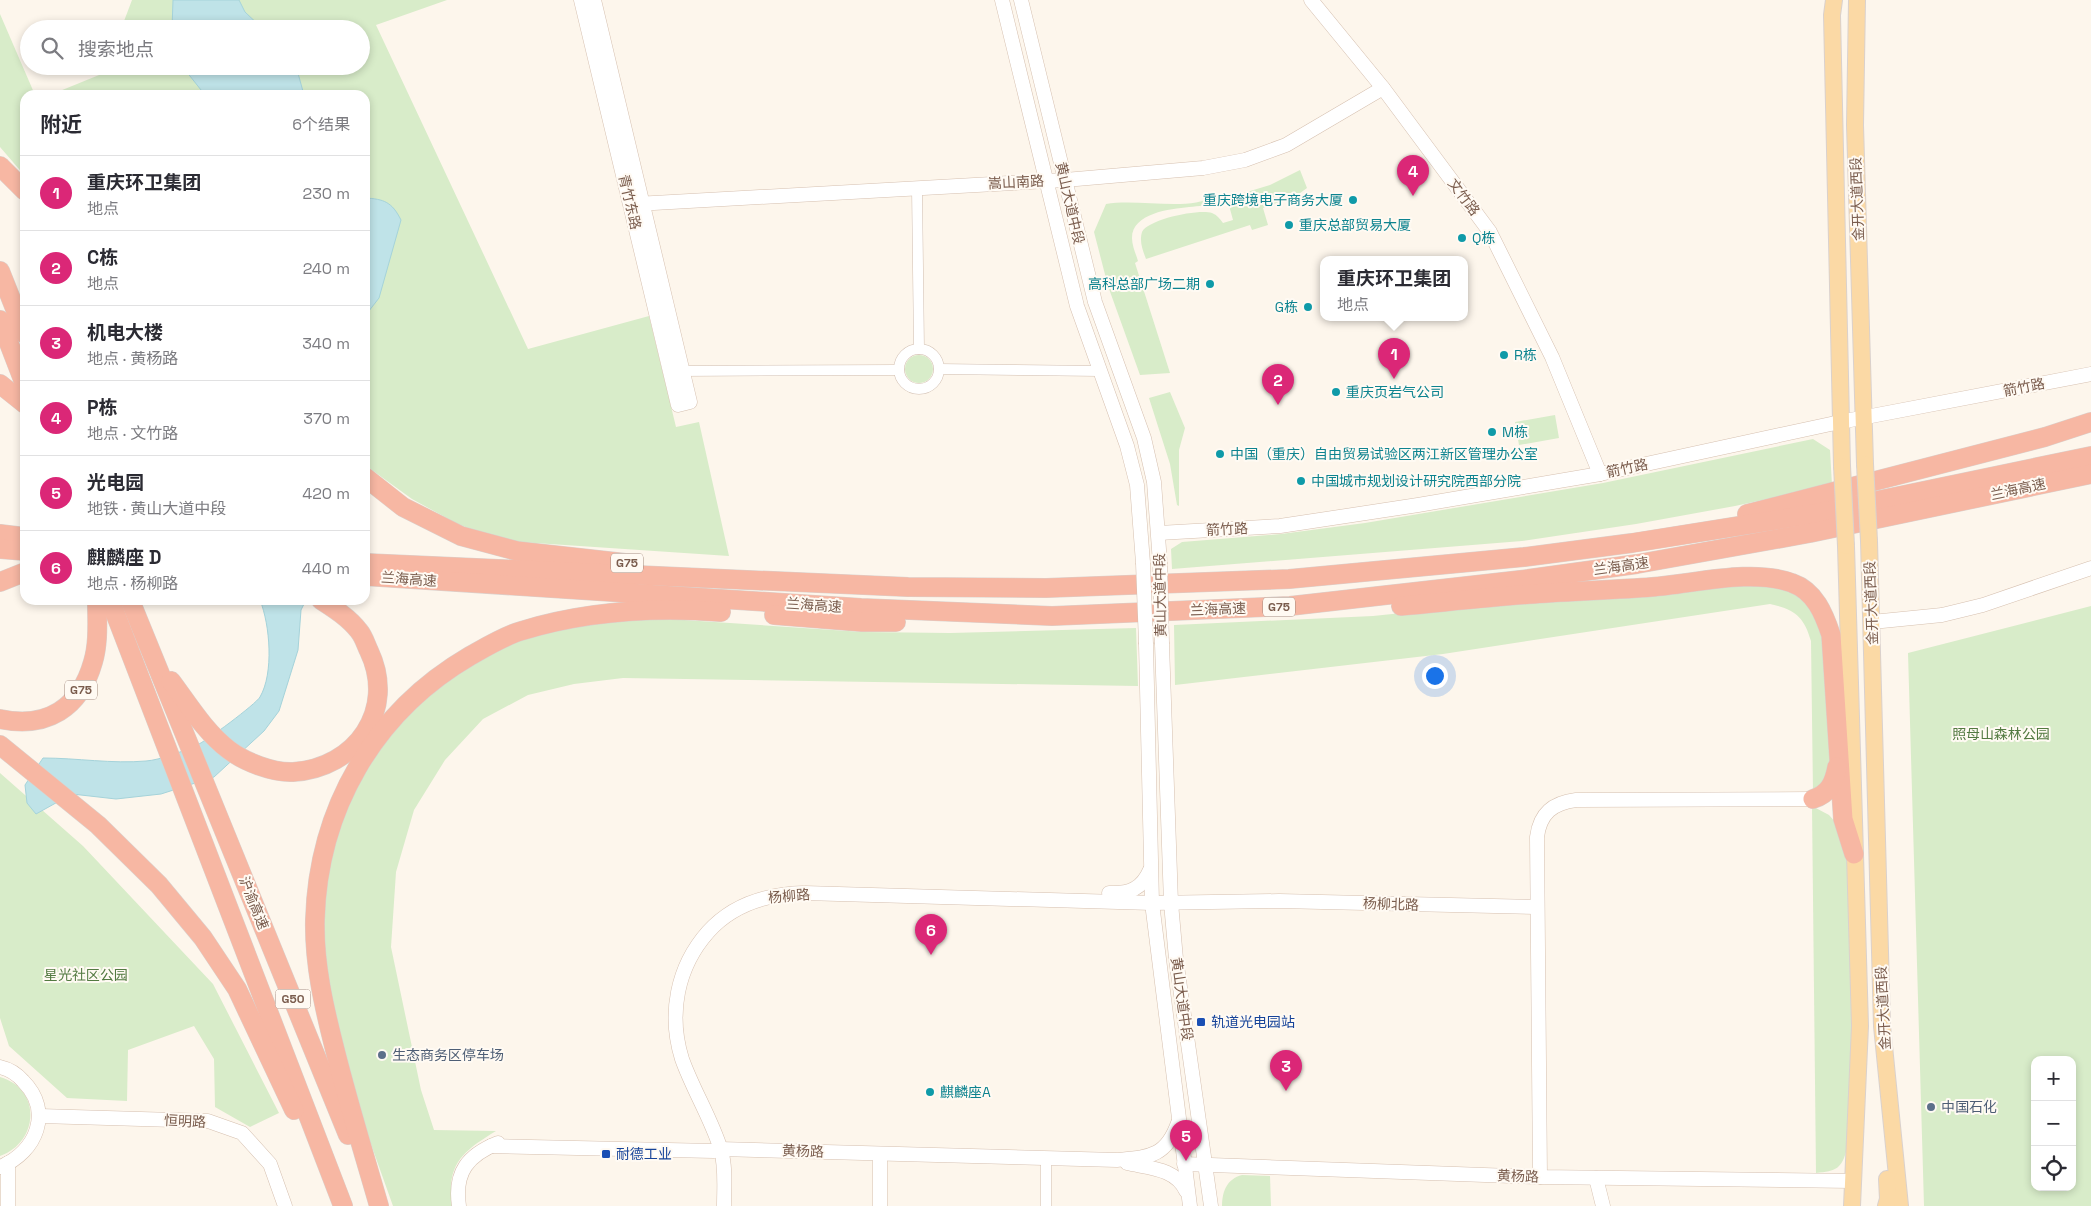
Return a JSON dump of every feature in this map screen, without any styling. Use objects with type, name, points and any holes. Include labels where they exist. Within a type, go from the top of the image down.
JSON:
[{"type":"highway","points":[[0,166],[20,186]]},
{"type":"highway","points":[[0,271],[20,321]]},
{"type":"highway","points":[[0,320],[20,372]]},
{"type":"highway","points":[[0,384],[20,400]]},
{"type":"highway","points":[[1632,543],[1988,452],[2091,422]]},
{"type":"highway","name":"兰海高速","points":[[795,582],[1046,588],[1289,580],[1524,557],[1632,543],[1813,514],[2091,456]]},
{"type":"highway","name":"兰海高速","points":[[370,576],[457,574],[861,608],[1052,616],[1290,606],[1528,579],[1637,564],[1810,533],[2091,474]]},
{"type":"highway","name":"G75","points":[[370,481],[403,507],[461,536],[517,551],[795,582]]},
{"type":"highway","points":[[0,526],[20,538]]},
{"type":"highway","points":[[0,534],[20,540]]},
{"type":"highway","points":[[0,549],[20,542]]},
{"type":"highway","points":[[370,564],[457,574],[795,582]]},
{"type":"highway","points":[[0,582],[20,574]]},
{"type":"highway","points":[[1290,606],[1370,609],[1533,594],[1653,587],[1753,576],[1792,582],[1808,592],[1818,605],[1826,618],[1830,636],[1843,819]]},
{"type":"highway","name":"G75","points":[[0,719],[18,723],[40,720],[66,708],[82,689],[94,661],[97,605]]},
{"type":"highway","name":"沪渝高速","points":[[112,605],[188,800],[341,1206]]},
{"type":"highway","points":[[132,605],[156,662],[186,715],[231,752],[252,763],[292,772],[316,768],[340,758],[359,742],[372,719],[379,695],[376,665],[360,632],[342,614],[328,605]]},
{"type":"highway","points":[[378,1206],[342,1079],[320,989],[315,921],[318,883],[327,839],[339,802],[360,763],[385,726],[413,698],[445,671],[519,631],[563,620],[611,613],[655,610],[706,611],[871,622],[948,622],[1052,616]]},
{"type":"highway","name":"沪渝高速","points":[[186,715],[209,792],[378,1206]]},
{"type":"highway","points":[[0,744],[98,825],[159,885],[202,938],[237,988],[341,1206]]},
{"type":"highway","points":[[1813,799],[1828,792],[1832,784],[1838,756]]},
{"type":"highway","points":[[1813,799],[1838,810],[1843,819],[1854,854]]},
{"type":"main road","name":"金开大道西段","points":[[1834,0],[1832,15],[1840,422],[1846,546],[1860,1026],[1852,1206]]},
{"type":"main road","name":"金开大道西段","points":[[1857,0],[1855,125],[1865,464],[1872,622],[1882,1026],[1900,1206]]},
{"type":"main road","points":[[1856,1098],[1864,1146],[1862,1201],[1864,1206]]},
{"type":"main road","points":[[1886,1206],[1888,1199],[1884,1145],[1889,1106]]},
{"type":"street","name":"青竹东路","points":[[581,0],[637,204]]},
{"type":"street","name":"青竹东路","points":[[594,0],[637,204],[684,404]]},
{"type":"street","name":"黄山大道中段","points":[[1002,0],[1077,306],[1126,446],[1137,485],[1144,563],[1152,902],[1189,1201]]},
{"type":"street","name":"黄山大道中段","points":[[1021,0],[1095,302],[1144,438],[1154,482],[1159,533],[1171,902],[1176,959],[1212,1206]]},
{"type":"street","name":"文竹路","points":[[1310,0],[1383,88],[1490,232],[1552,357],[1600,474]]},
{"type":"street","name":"嵩山南路","points":[[637,204],[1065,180],[1203,168],[1246,160],[1286,145],[1383,88]]},
{"type":"street","points":[[917,188],[919,350]]},
{"type":"street","points":[[913,350],[925,350],[935,357],[939,369],[935,382],[923,389],[916,389],[904,383],[899,370],[903,358],[913,350]]},
{"type":"street","points":[[939,369],[1100,371]]},
{"type":"street","points":[[677,372],[899,370]]},
{"type":"street","name":"箭竹路","points":[[1159,533],[1280,526],[1365,514],[1600,474],[1864,417],[2091,374]]},
{"type":"street","points":[[1872,622],[1942,615],[1983,605],[2091,568]]},
{"type":"street","points":[[1540,1177],[1537,837],[1538,825],[1543,815],[1552,806],[1563,802],[1616,799],[1813,799]]},
{"type":"street","name":"杨柳路","points":[[717,1206],[716,1149],[677,1061],[672,1045],[668,1011],[669,995],[680,961],[698,933],[721,912],[758,893],[796,887],[1118,893],[1138,888],[1146,880],[1150,870]]},
{"type":"street","points":[[1169,875],[1175,887],[1183,893],[1224,895],[1246,901]]},
{"type":"street","name":"杨柳路","points":[[724,1206],[724,1174],[683,1060],[677,1036],[675,1011],[680,980],[693,951],[713,926],[736,910],[760,899],[789,893],[1152,902],[1246,901]]},
{"type":"street","name":"杨柳北路","points":[[1246,901],[1537,907]]},
{"type":"street","points":[[1,1064],[18,1075],[29,1087],[40,1116],[30,1145],[20,1156],[4,1165],[8,1206]]},
{"type":"street","name":"恒明路","points":[[40,1116],[208,1121],[242,1133],[270,1164],[285,1206]]},
{"type":"street","points":[[1116,1160],[1146,1157],[1158,1153],[1172,1138],[1178,1122]]},
{"type":"street","name":"黄杨路","points":[[459,1206],[458,1184],[462,1171],[470,1160],[491,1146],[716,1149],[1116,1160]]},
{"type":"street","points":[[880,1154],[880,1206]]},
{"type":"street","points":[[1046,1158],[1046,1206]]},
{"type":"street","points":[[1116,1160],[1172,1174],[1181,1181],[1189,1201]]},
{"type":"street","name":"黄杨路","points":[[1184,1164],[1540,1177],[1852,1181]]},
{"type":"street","points":[[1596,1178],[1603,1206]]},
{"type":"green space","points":[[132,0],[447,0],[376,25],[528,349],[649,316],[676,427],[699,422],[729,556],[520,542],[483,535],[454,522],[412,499],[370,469],[370,90],[62,90],[99,75],[370,75],[370,20],[124,20]]},
{"type":"green space","points":[[0,14],[20,60],[20,75],[26,75],[33,90],[20,90],[20,170],[0,147]]},
{"type":"green space","points":[[1300,170],[1307,188],[1296,196],[1263,208],[1268,225],[1252,230],[1250,225],[1146,259],[1141,239],[1142,232],[1146,227],[1174,216],[1196,212],[1212,213],[1223,223],[1233,220],[1227,198],[1270,185]]},
{"type":"green space","points":[[1214,196],[1217,197],[1216,200],[1207,205],[1172,209],[1153,214],[1138,223],[1134,230],[1132,241],[1138,261],[1135,263],[1170,373],[1140,375],[1108,286],[1094,232],[1106,204],[1133,202],[1191,203],[1203,201]]},
{"type":"green space","points":[[919,355],[929,359],[933,369],[929,379],[919,383],[909,379],[905,369],[909,359]]},
{"type":"green space","points":[[1170,392],[1185,428],[1179,450],[1179,506],[1177,505],[1170,464],[1149,398]]},
{"type":"green space","points":[[1555,415],[1559,438],[1519,445],[1515,422]]},
{"type":"green space","points":[[1813,439],[1830,450],[1832,485],[1735,506],[1636,524],[1522,541],[1172,569],[1171,549],[1182,542],[1281,534],[1365,523],[1603,483]]},
{"type":"green space","points":[[1772,582],[1806,597],[1822,621],[1832,758],[1825,783],[1813,793],[1811,641],[1805,625],[1797,615],[1786,608],[1770,604],[1443,654],[1175,685],[1174,625],[1373,616],[1498,603]]},
{"type":"green space","name":"照母山森林公园","points":[[2091,606],[2091,1206],[1924,1206],[1908,653]]},
{"type":"green space","points":[[654,618],[863,632],[950,633],[1136,628],[1138,686],[623,678],[574,684],[528,695],[483,719],[445,760],[414,810],[396,872],[391,947],[421,1090],[434,1130],[496,1131],[474,1145],[459,1161],[454,1170],[452,1180],[453,1206],[393,1206],[357,1105],[326,989],[322,923],[326,883],[335,841],[347,801],[391,729],[453,672],[522,638],[565,626]]},
{"type":"green space","name":"星光社区公园","points":[[0,773],[83,846],[213,984],[279,1113],[250,1127],[215,1107],[214,1059],[194,1026],[128,1050],[127,1101],[67,1098],[9,1046],[0,1018]]},
{"type":"green space","points":[[1812,806],[1829,815],[1836,823],[1847,854],[1854,1021],[1847,1148],[1843,1160],[1837,1168],[1816,1173]]},
{"type":"green space","points":[[0,1077],[14,1083],[23,1092],[29,1104],[30,1116],[28,1128],[22,1139],[13,1149],[0,1156]]},
{"type":"green space","points":[[1242,1175],[1270,1176],[1271,1206],[1222,1206],[1226,1186],[1233,1179]]},
{"type":"water","points":[[173,0],[239,0],[245,12],[253,20],[172,20]]},
{"type":"water","points":[[189,75],[298,75],[303,90],[201,90]]},
{"type":"water","points":[[370,198],[377,199],[391,205],[401,220],[379,298],[370,310]]},
{"type":"water","points":[[262,605],[304,605],[301,610],[298,650],[279,711],[264,731],[214,777],[161,794],[116,799],[72,794],[36,814],[27,803],[25,785],[43,758],[120,762],[158,759],[202,742],[230,723],[256,701],[264,687],[269,662],[268,635]]},
{"type":"place","name":"P栋","points":[[1413,196]]},
{"type":"place","name":"重庆跨境电子商务大厦","points":[[1353,200]]},
{"type":"place","name":"重庆总部贸易大厦","points":[[1289,225]]},
{"type":"place","name":"Q栋","points":[[1462,238]]},
{"type":"place","name":"高科总部广场二期","points":[[1210,284]]},
{"type":"place","name":"G栋","points":[[1308,307]]},
{"type":"place","name":"R栋","points":[[1504,355]]},
{"type":"place","name":"重庆环卫集团","points":[[1394,379]]},
{"type":"place","name":"重庆页岩气公司","points":[[1336,392]]},
{"type":"place","name":"C栋","points":[[1278,405]]},
{"type":"place","name":"M栋","points":[[1492,432]]},
{"type":"place","name":"中国（重庆）自由贸易试验区两江新区管理办公室","points":[[1220,454]]},
{"type":"place","name":"中国城市规划设计研究院西部分院","points":[[1301,481]]},
{"type":"place","name":"麒麟座 D","points":[[931,955]]},
{"type":"place","name":"轨道光电园站","points":[[1201,1022]]},
{"type":"place","name":"生态商务区停车场","points":[[382,1055]]},
{"type":"place","name":"机电大楼","points":[[1286,1091]]},
{"type":"place","name":"麒麟座A","points":[[930,1092]]},
{"type":"place","name":"中国石化","points":[[1931,1107]]},
{"type":"place","name":"耐德工业","points":[[606,1154]]},
{"type":"place","name":"光电园","points":[[1186,1161]]}]
